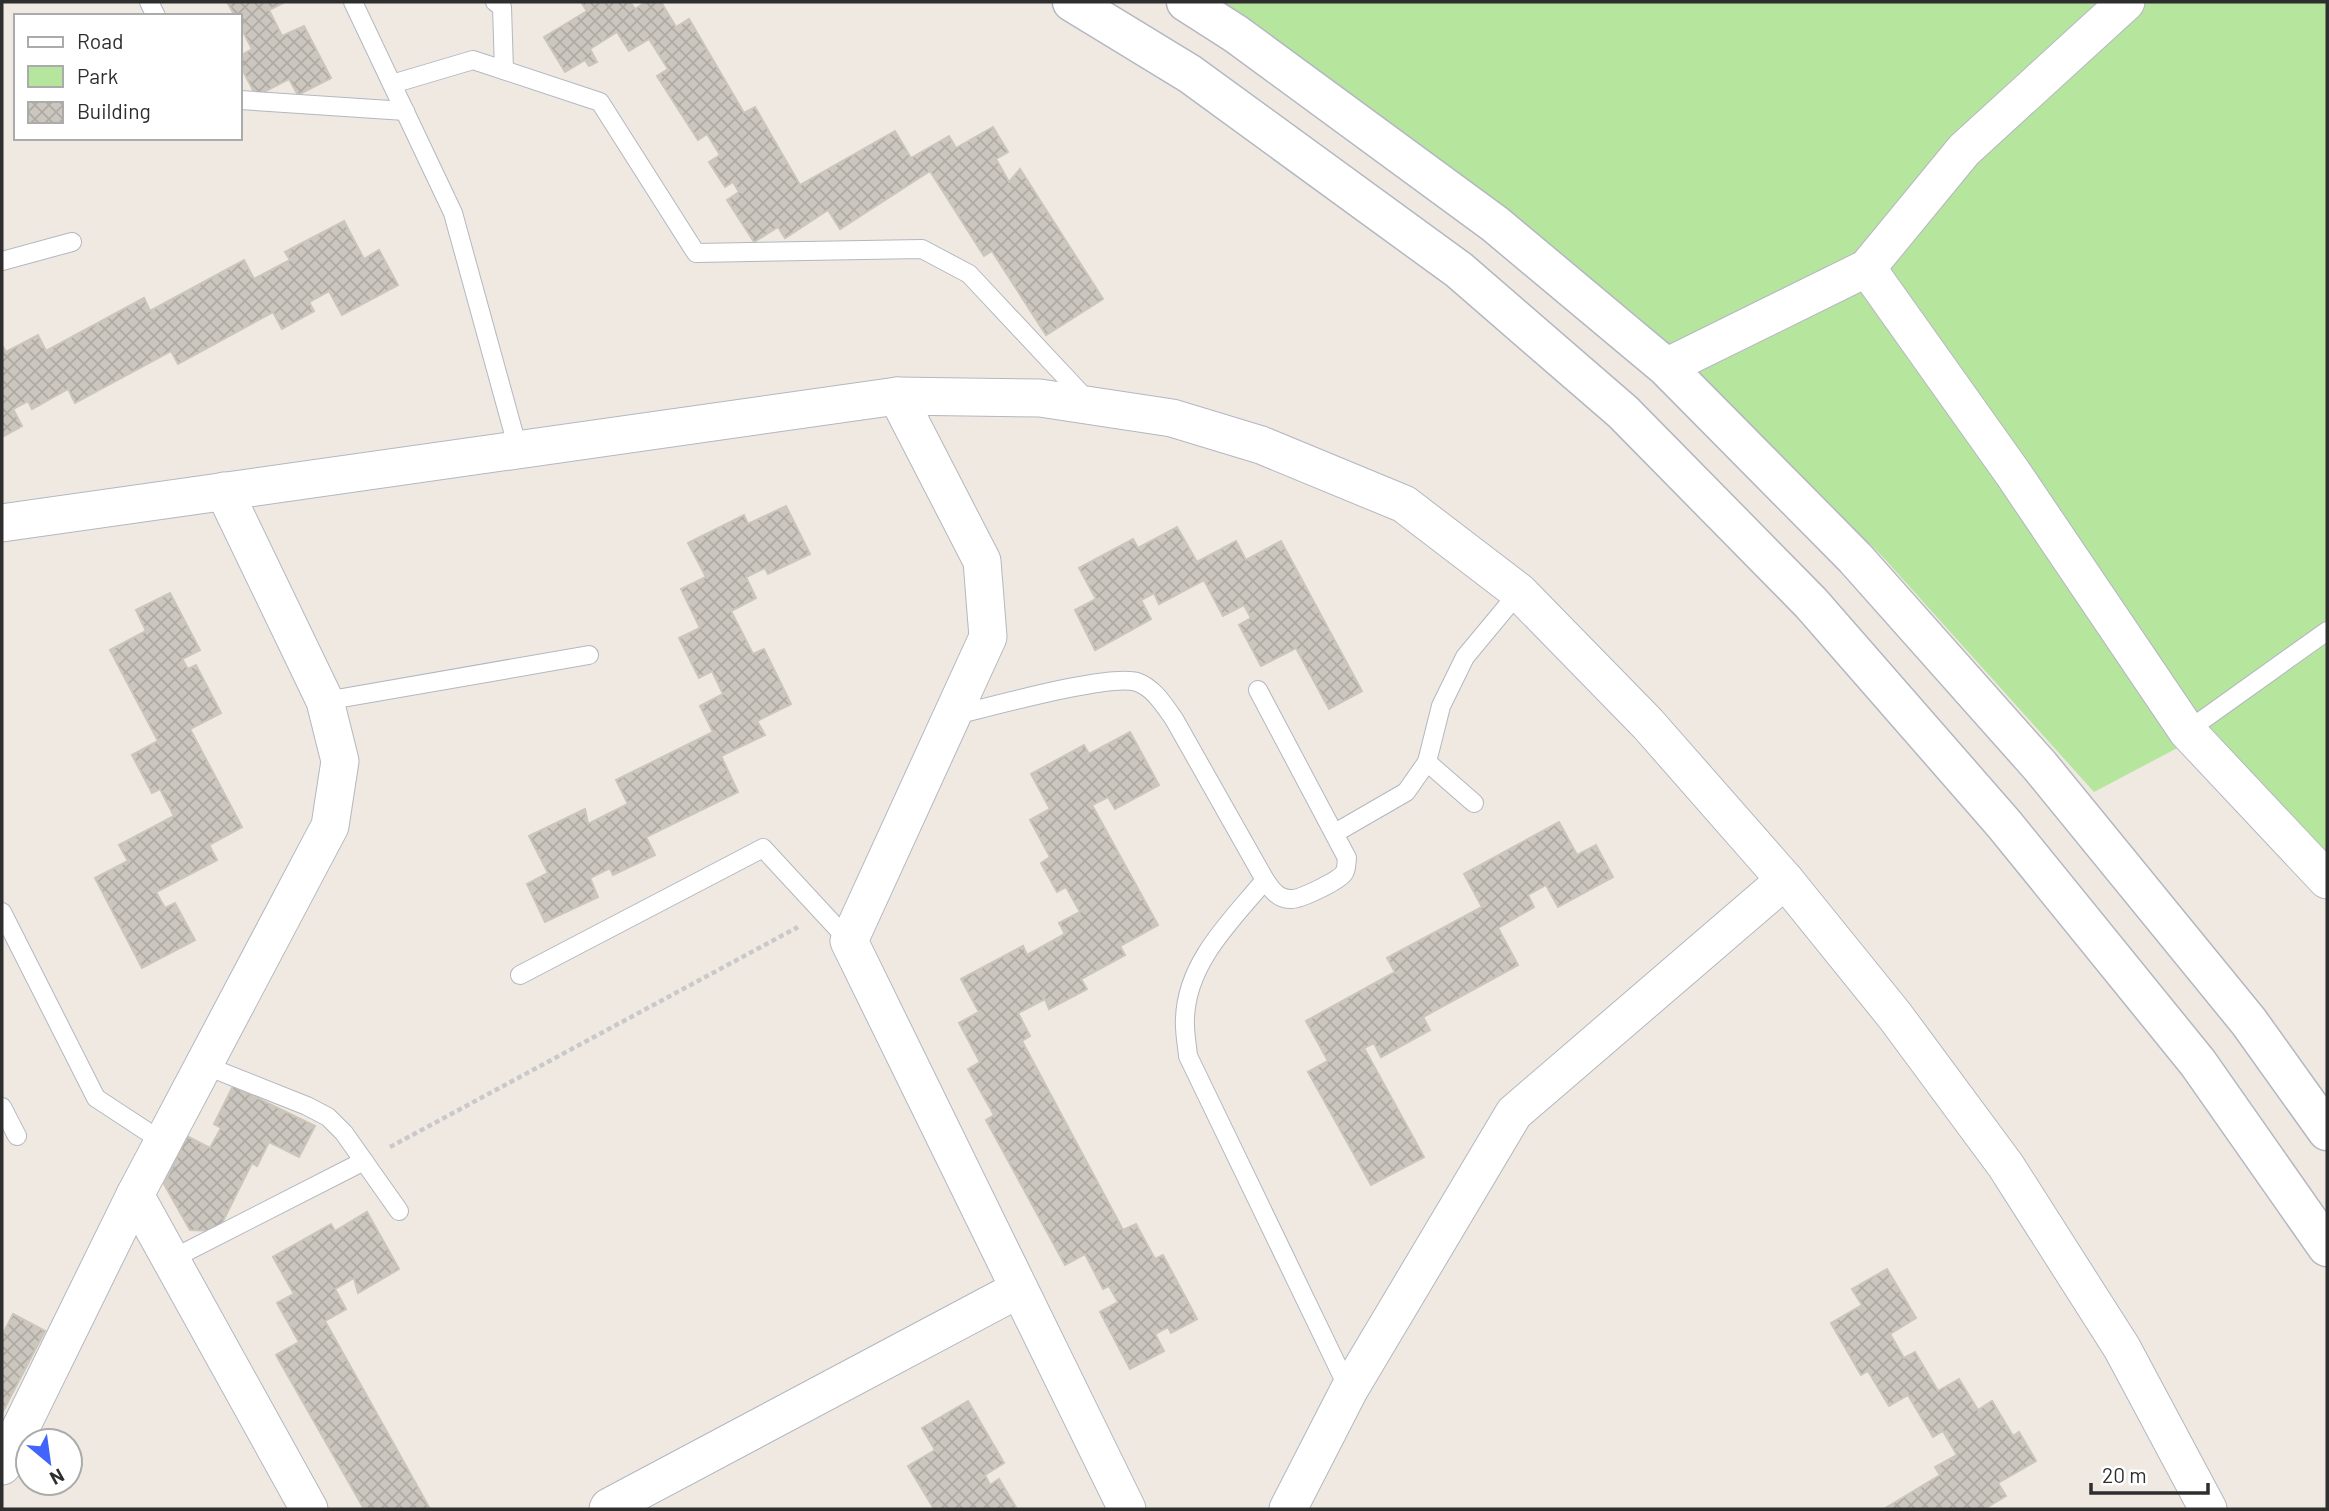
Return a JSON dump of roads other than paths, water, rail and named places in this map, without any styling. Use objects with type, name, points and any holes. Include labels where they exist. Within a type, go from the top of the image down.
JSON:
[{"type":"main road","points":[[1072,2],[1190,74],[1459,270],[1623,412],[1811,603],[2004,824],[2198,1063],[2327,1247]]},
{"type":"main road","points":[[1186,2],[1236,34],[1495,223],[1667,367],[1855,558],[2040,766],[2249,1022],[2327,1131]]},
{"type":"street","points":[[1667,367],[1867,268],[1964,150],[2126,2]]},
{"type":"street","points":[[1867,268],[2012,472],[2187,731],[2327,880]]},
{"type":"street","points":[[897,396],[982,561],[988,638],[849,941],[1127,1509]]},
{"type":"street","points":[[2,523],[897,396],[1040,398],[1172,418],[1248,441],[1404,504],[1519,592],[1648,724],[1785,880],[1895,1016],[2006,1166],[2122,1348],[2208,1509]]},
{"type":"street","points":[[2,1466],[135,1195],[330,825],[340,761],[325,701],[224,491]]},
{"type":"street","points":[[1288,1509],[1349,1390],[1514,1114],[1785,880]]},
{"type":"street","points":[[135,1195],[309,1509]]},
{"type":"street","points":[[608,1509],[1019,1289]]},
{"type":"lane","points":[[353,2],[453,213],[518,449]]},
{"type":"lane","points":[[495,2],[502,7],[504,70]]},
{"type":"lane","points":[[392,84],[473,60],[600,102],[696,253],[922,249],[969,274],[1092,405]]},
{"type":"lane","points":[[242,100],[405,111]]},
{"type":"lane","points":[[2,261],[72,242]]},
{"type":"lane","points":[[1335,833],[1406,792],[1427,762],[1441,706],[1465,657],[1519,592]]},
{"type":"lane","points":[[2187,731],[2327,631]]},
{"type":"lane","points":[[325,701],[589,655]]},
{"type":"lane","points":[[952,716],[1105,681],[1136,681],[1157,695],[1174,719],[1273,893],[1289,900],[1338,879],[1346,871],[1347,858],[1258,691]]},
{"type":"lane","points":[[1427,762],[1474,803]]},
{"type":"lane","points":[[520,975],[763,848],[849,941]]},
{"type":"lane","points":[[1265,880],[1207,951],[1191,985],[1185,1018],[1188,1056],[1349,1390]]},
{"type":"lane","points":[[2,912],[96,1098],[163,1142]]},
{"type":"lane","points":[[204,1065],[328,1117],[344,1133],[399,1211]]},
{"type":"lane","points":[[2,1107],[17,1136]]},
{"type":"lane","points":[[170,1260],[364,1161]]}]
